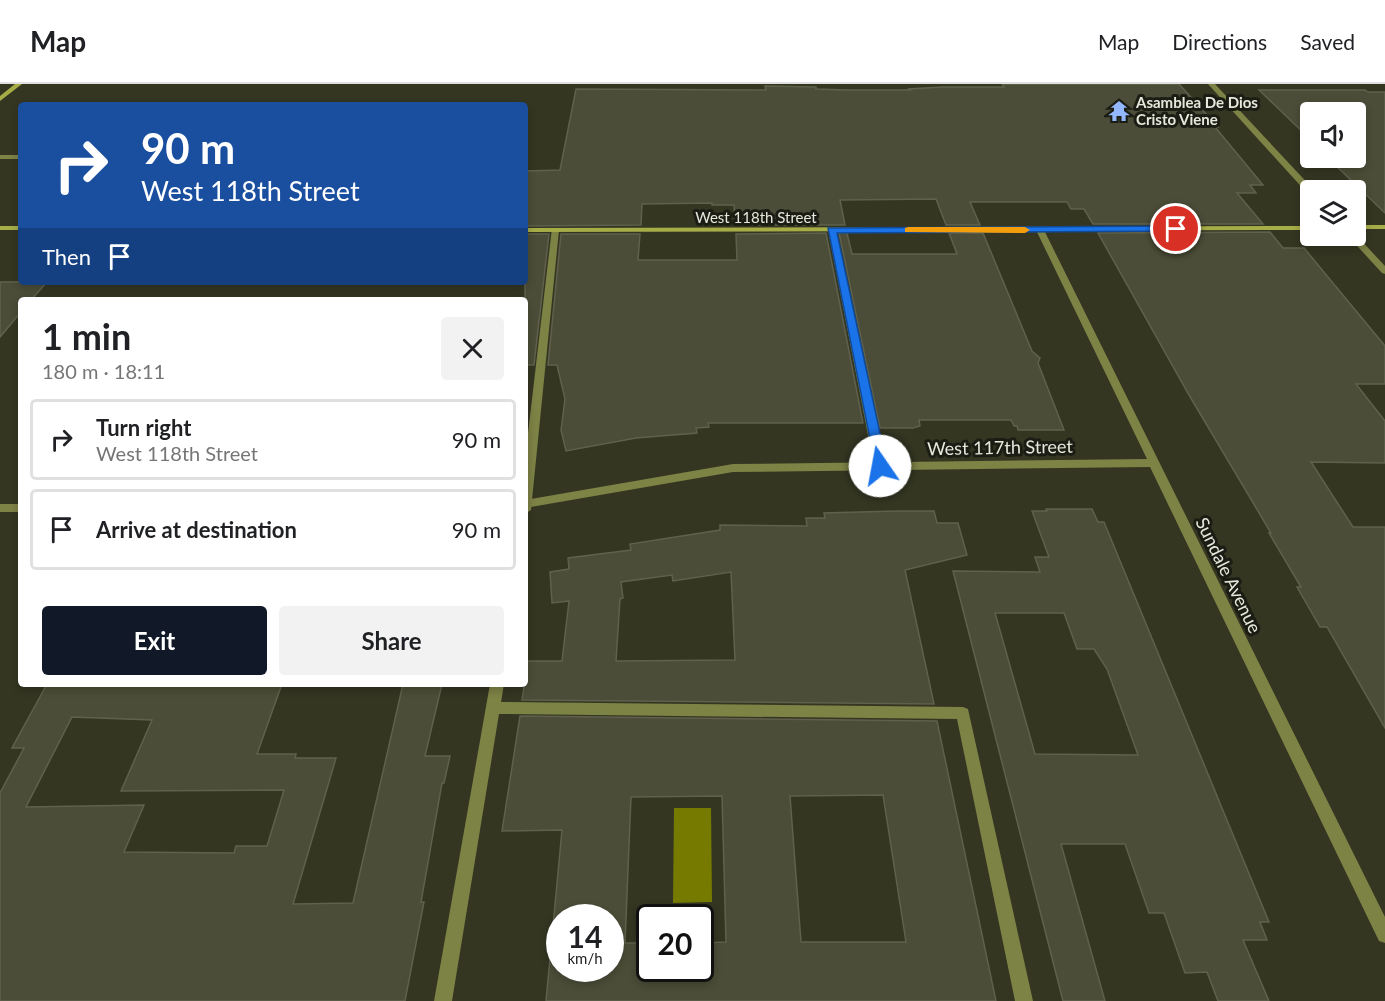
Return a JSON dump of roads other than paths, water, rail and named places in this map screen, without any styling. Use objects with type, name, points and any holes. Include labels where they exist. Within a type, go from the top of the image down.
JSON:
[{"type":"street","points":[[0,99],[19,84]]},
{"type":"street","points":[[1211,84],[1300,180]]},
{"type":"street","points":[[0,157],[18,157]]},
{"type":"street","points":[[1366,227],[1385,227]]},
{"type":"street","points":[[0,228],[18,228]]},
{"type":"street","name":"West 118th Street","points":[[528,230],[1300,228]]},
{"type":"street","points":[[528,478],[555,230]]},
{"type":"street","points":[[832,230],[880,466]]},
{"type":"street","name":"Sundale Avenue","points":[[1040,230],[1385,935]]},
{"type":"street","points":[[1361,246],[1385,271]]},
{"type":"street","name":"West 117th Street","points":[[528,505],[733,468],[1155,464]]},
{"type":"street","points":[[0,508],[18,508]]},
{"type":"street","points":[[443,1001],[496,687]]},
{"type":"street","points":[[493,708],[963,713],[1024,1001]]},
{"type":"place","name":"Asamblea De Dios Cristo Viene","points":[[1119,111]]}]
